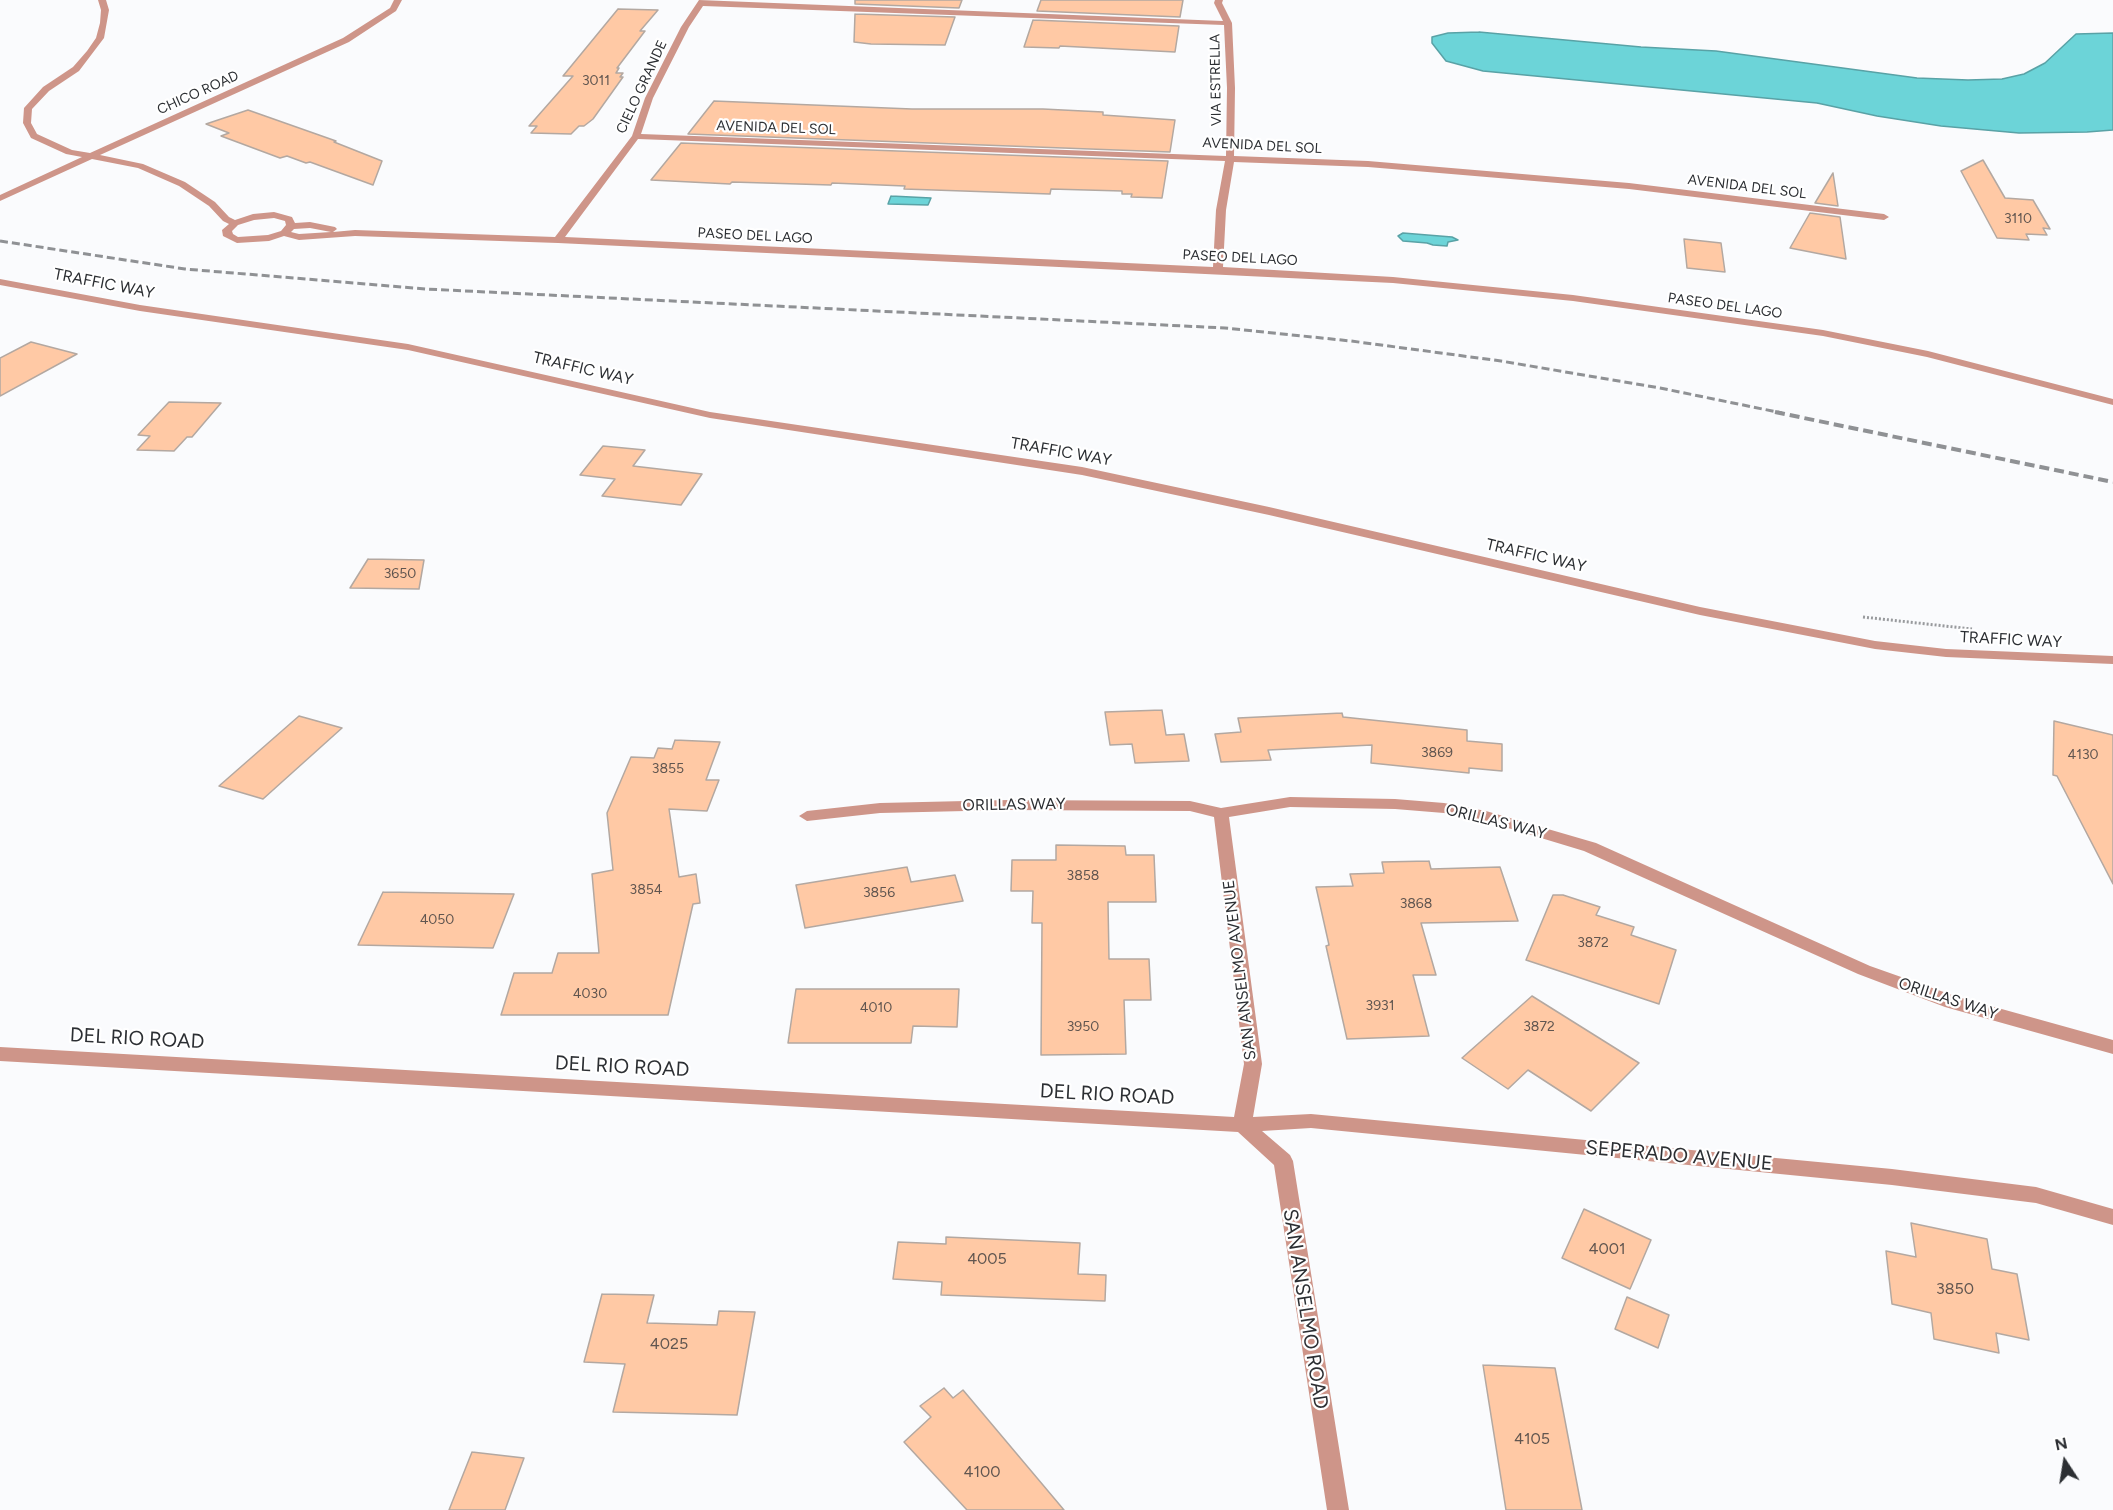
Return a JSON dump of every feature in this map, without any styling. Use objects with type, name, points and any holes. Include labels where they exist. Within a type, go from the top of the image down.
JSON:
[{"type":"street","points":[[102,0],[105,10],[100,38],[76,69],[46,89],[28,108],[27,123],[34,136],[61,149],[140,166],[182,184],[212,204],[225,219],[235,223]]},
{"type":"street","name":"CHICO ROAD","points":[[0,198],[346,40],[393,9],[398,0]]},
{"type":"street","name":"VIA ESTRELLA","points":[[1218,270],[1221,210],[1230,158],[1231,88],[1228,23],[1218,3],[1219,0]]},
{"type":"street","points":[[702,2],[1228,23]]},
{"type":"street","name":"CIELO GRANDE","points":[[558,240],[636,136],[649,98],[685,27],[702,2]]},
{"type":"street","name":"AVENIDA DEL SOL","points":[[636,136],[1230,158],[1504,174],[1629,186],[1884,217]]},
{"type":"street","points":[[274,216],[288,219],[288,230],[253,241],[237,240],[228,236],[227,230],[235,223],[253,217],[274,216]]},
{"type":"street","name":"PASEO DEL LAGO","points":[[288,230],[299,237],[355,233],[558,240],[1393,280],[1573,298],[1823,333],[1928,354],[2113,402]]},
{"type":"street","name":"TRAFFIC WAY","points":[[0,282],[140,308],[408,347],[710,415],[1082,471],[1700,611],[1875,645],[1946,653],[2113,660]]},
{"type":"street","name":"ORILLAS WAY","points":[[807,816],[880,808],[1019,805],[1190,806],[1221,813],[1290,802],[1444,808],[1486,816],[1590,847],[1864,970],[1951,1002],[2113,1047]]},
{"type":"street","name":"SAN ANSELMO AVENUE","points":[[1221,813],[1253,1064],[1242,1125]]},
{"type":"street","name":"DEL RIO ROAD","points":[[0,1054],[1242,1125]]},
{"type":"street","name":"SEPERADO AVENUE","points":[[1242,1125],[1311,1121],[1892,1177],[2036,1195],[2113,1217]]},
{"type":"street","name":"SAN ANSELMO ROAD","points":[[1242,1125],[1282,1161],[1338,1510]]},
{"type":"water","points":[[1479,32],[1641,47],[1716,51],[1917,78],[1968,80],[2002,79],[2024,74],[2045,63],[2076,34],[2113,33],[2113,130],[2019,133],[1941,126],[1877,116],[1817,103],[1483,71],[1446,61],[1432,43],[1432,37],[1448,33]]},
{"type":"water","points":[[891,196],[931,198],[928,205],[888,204]]},
{"type":"water","points":[[1403,233],[1452,237],[1458,240],[1448,242],[1447,246],[1433,245],[1403,241],[1398,236]]},
{"type":"building","points":[[855,0],[962,0],[959,8],[855,4]]},
{"type":"building","points":[[1041,0],[1183,0],[1180,17],[1037,11]]},
{"type":"building","points":[[618,9],[658,10],[640,31],[645,31],[617,68],[619,68],[616,73],[623,73],[620,77],[623,77],[593,119],[584,126],[579,126],[571,134],[531,133],[537,126],[529,126],[573,76],[563,76]]},
{"type":"building","points":[[855,14],[955,17],[945,45],[871,44],[854,42]]},
{"type":"building","points":[[1033,20],[1179,26],[1175,52],[1060,46],[1059,48],[1024,47]]},
{"type":"building","points":[[714,101],[912,109],[1043,109],[1103,112],[1103,115],[1175,120],[1170,152],[688,134]]},
{"type":"building","points":[[248,110],[336,141],[334,142],[382,161],[373,185],[310,162],[306,163],[287,156],[280,158],[221,136],[229,133],[206,124]]},
{"type":"building","points":[[681,143],[1168,161],[1162,198],[1131,197],[1132,194],[1122,194],[1122,191],[1051,189],[1050,194],[904,189],[905,186],[832,183],[831,185],[732,182],[730,184],[651,180]]},
{"type":"building","points":[[1983,160],[2005,198],[2033,200],[2050,229],[2043,228],[2047,235],[2026,234],[2029,240],[1997,238],[1961,171]]},
{"type":"building","points":[[1833,173],[1838,206],[1815,203]]},
{"type":"building","points":[[1810,213],[1840,217],[1846,259],[1790,248]]},
{"type":"building","points":[[1684,239],[1721,243],[1725,272],[1687,268]]},
{"type":"building","points":[[31,342],[77,354],[0,396],[0,358]]},
{"type":"building","points":[[169,402],[221,403],[192,437],[187,437],[174,451],[137,450],[150,436],[138,435]]},
{"type":"building","points":[[603,446],[645,450],[633,466],[702,474],[681,505],[602,496],[615,479],[580,475]]},
{"type":"building","points":[[368,559],[424,560],[419,589],[350,588]]},
{"type":"building","points":[[1162,710],[1166,735],[1184,734],[1189,761],[1135,763],[1132,744],[1110,745],[1105,712]]},
{"type":"building","points":[[1342,713],[1343,717],[1467,730],[1467,741],[1502,744],[1502,771],[1469,768],[1469,773],[1371,763],[1372,745],[1268,750],[1271,760],[1221,762],[1215,734],[1241,732],[1238,718]]},
{"type":"building","points":[[299,716],[342,728],[263,799],[219,786]]},
{"type":"building","points":[[2054,721],[2113,735],[2113,884],[2057,776],[2053,775]]},
{"type":"building","points":[[675,740],[720,742],[706,780],[719,780],[707,811],[669,809],[679,877],[696,874],[700,903],[693,904],[668,1015],[501,1015],[514,973],[552,973],[558,953],[599,953],[592,874],[613,870],[607,813],[631,757],[654,758],[658,748],[672,749]]},
{"type":"building","points":[[1056,845],[1125,846],[1126,855],[1154,855],[1156,902],[1108,902],[1109,959],[1149,959],[1151,1000],[1124,1000],[1126,1054],[1041,1055],[1042,923],[1032,923],[1033,891],[1011,891],[1012,860],[1056,860]]},
{"type":"building","points":[[1429,861],[1431,869],[1500,867],[1518,921],[1421,923],[1436,975],[1413,975],[1429,1036],[1347,1039],[1326,946],[1329,945],[1316,887],[1353,886],[1350,874],[1384,873],[1382,862]]},
{"type":"building","points":[[907,867],[911,882],[955,875],[963,901],[805,928],[796,885]]},
{"type":"building","points":[[383,892],[514,894],[493,948],[358,945]]},
{"type":"building","points":[[1553,895],[1563,895],[1600,907],[1596,915],[1634,927],[1631,935],[1676,950],[1659,1004],[1526,960]]},
{"type":"building","points":[[796,989],[959,989],[957,1027],[913,1026],[911,1043],[788,1043]]},
{"type":"building","points":[[1532,996],[1639,1063],[1591,1111],[1528,1070],[1508,1089],[1462,1058]]},
{"type":"building","points":[[1584,1209],[1651,1240],[1630,1289],[1562,1258]]},
{"type":"building","points":[[1911,1223],[1987,1239],[1992,1269],[2017,1274],[2029,1340],[1996,1333],[1999,1353],[1934,1339],[1931,1313],[1892,1304],[1886,1251],[1916,1257]]},
{"type":"building","points":[[946,1237],[1080,1243],[1078,1274],[1106,1275],[1105,1301],[941,1295],[942,1282],[893,1279],[898,1242],[946,1244]]},
{"type":"building","points":[[602,1294],[654,1295],[647,1323],[717,1325],[719,1311],[755,1312],[737,1415],[613,1412],[625,1364],[584,1362]]},
{"type":"building","points":[[1627,1297],[1669,1315],[1658,1348],[1615,1329]]},
{"type":"building","points":[[1483,1365],[1555,1368],[1582,1510],[1506,1510]]},
{"type":"building","points":[[944,1388],[953,1398],[963,1390],[1064,1510],[967,1510],[904,1442],[931,1417],[920,1406]]},
{"type":"building","points":[[472,1452],[524,1458],[505,1510],[449,1510]]},
{"type":"railway","points":[[0,241],[185,269],[426,289],[1225,328],[1351,341],[1501,361],[1660,388],[1782,413]]},
{"type":"railway","points":[[1775,412],[2113,482]]}]
